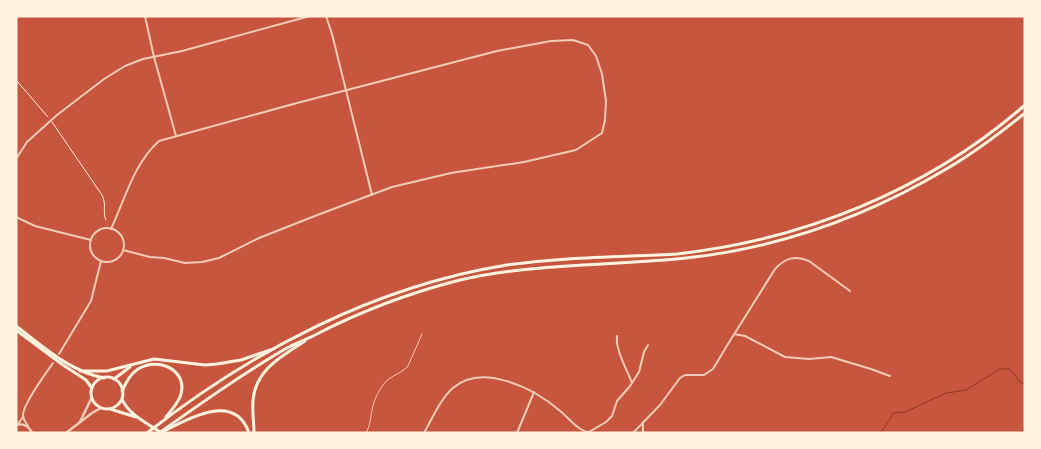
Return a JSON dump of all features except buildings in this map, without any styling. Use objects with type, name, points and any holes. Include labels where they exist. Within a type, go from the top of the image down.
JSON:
[{"type":"highway","points":[[147,433],[164,419],[236,371],[331,320],[365,305],[407,290],[464,274],[508,265],[676,254],[714,249],[756,241],[819,222],[883,197],[923,176],[994,131],[1025,105]]},
{"type":"highway","points":[[160,433],[225,386],[287,348],[334,324],[380,305],[463,280],[534,268],[708,256],[804,233],[860,213],[906,192],[949,168],[992,140],[1025,113]]},
{"type":"highway","points":[[16,328],[59,362],[86,380],[92,388],[94,402],[101,408],[122,412],[138,418],[160,433]]},
{"type":"highway","points":[[16,328],[80,371],[114,379],[119,384],[122,398],[128,409],[138,418]]},
{"type":"highway","points":[[254,433],[253,402],[260,378],[270,366],[312,336]]},
{"type":"highway","points":[[80,371],[107,371],[154,359],[205,365],[217,364],[241,360],[277,348]]},
{"type":"highway","points":[[122,391],[129,378],[138,369],[154,364],[171,368],[179,376],[182,392],[177,404],[164,419]]},
{"type":"highway","points":[[114,379],[132,365]]},
{"type":"highway","points":[[92,388],[98,380],[104,378]]},
{"type":"highway","points":[[109,409],[116,406],[122,398]]},
{"type":"highway","points":[[160,433],[191,418],[220,411],[236,415],[243,422],[249,433]]},
{"type":"street","points":[[145,16],[176,136]]},
{"type":"street","points":[[16,159],[27,142],[51,120],[104,78],[125,66],[154,56],[310,16]]},
{"type":"street","points":[[326,16],[372,195]]},
{"type":"street","points":[[111,228],[138,167],[159,140],[497,51],[551,41],[573,40],[588,45],[596,56],[602,74],[606,102],[606,120],[602,133],[576,150],[524,162],[452,173],[392,187],[259,238],[219,258],[202,262],[185,263],[123,250]]},
{"type":"street","points":[[16,217],[35,226],[91,240]]},
{"type":"street","points":[[111,228],[120,234],[123,239],[123,250],[115,260],[101,261],[92,253],[90,247],[91,240],[95,233],[102,229],[111,228]]},
{"type":"street","points":[[633,433],[660,405],[680,378],[685,375],[704,376],[713,370],[779,265],[796,257],[809,261],[850,291]]},
{"type":"street","points":[[59,354],[91,301],[101,261]]},
{"type":"street","points":[[734,334],[745,336],[785,357],[809,359],[830,356],[871,368],[890,376]]},
{"type":"street","points":[[617,336],[616,340],[620,353],[632,383]]},
{"type":"street","points":[[424,433],[455,386],[470,378],[487,376],[534,392],[552,403],[582,430],[589,432],[612,416],[617,401],[639,372],[644,352],[648,346]]},
{"type":"street","points":[[17,424],[23,417],[28,402],[53,363]]},
{"type":"street","points":[[517,433],[534,392]]},
{"type":"street","points":[[79,423],[92,397]]},
{"type":"street","points":[[66,433],[101,408]]},
{"type":"street","points":[[23,417],[32,433]]},
{"type":"street","points":[[643,422],[643,433]]},
{"type":"street","points":[[17,424],[23,424],[28,427]]},
{"type":"lane","points":[[366,433],[372,418],[374,404],[384,383],[408,366],[422,334]]},
{"type":"path","points":[[16,80],[51,120],[102,195],[105,200],[104,215],[106,220]]},
{"type":"waterway","points":[[880,433],[893,413],[905,412],[946,393],[966,390],[1000,369],[1009,369],[1025,385]]}]
